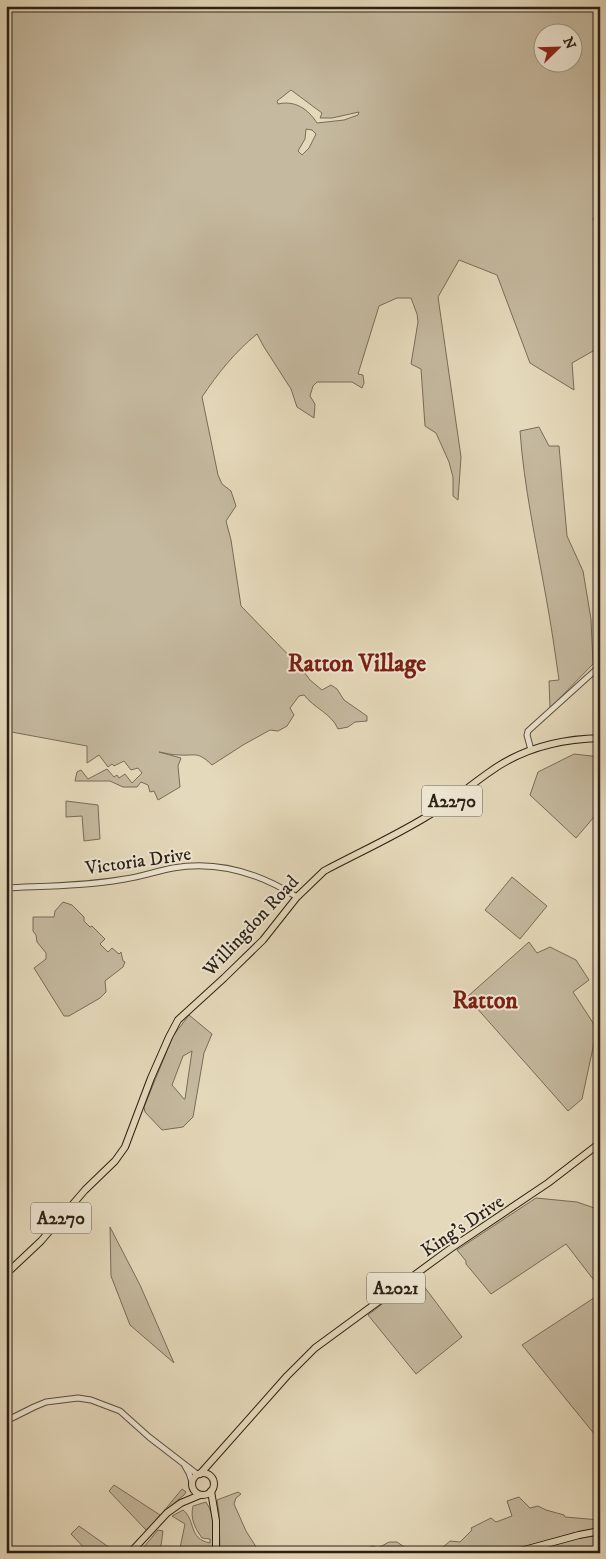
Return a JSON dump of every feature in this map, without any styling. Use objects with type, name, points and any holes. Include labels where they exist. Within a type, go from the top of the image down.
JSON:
[{"type":"main road","name":"Willingdon Road","points":[[6,1274],[41,1241],[85,1190],[115,1161],[125,1147],[151,1078],[178,1020],[263,940],[297,897],[324,871],[426,817],[457,798],[492,770],[531,750],[553,743],[600,738]]},
{"type":"main road","name":"King's Drive","points":[[214,1458],[286,1376],[316,1348],[451,1248],[536,1192],[600,1144]]},
{"type":"main road","name":"A2021","points":[[198,1474],[214,1458]]},
{"type":"main road","points":[[214,1458],[212,1478],[214,1484],[211,1491],[216,1521],[216,1553]]},
{"type":"main road","points":[[181,1503],[198,1474],[205,1474],[212,1478]]},
{"type":"main road","points":[[192,1483],[193,1490],[213,1505]]},
{"type":"main road","points":[[130,1553],[162,1517],[181,1503],[211,1491]]},
{"type":"main road","points":[[513,1553],[600,1531]]},
{"type":"street","points":[[531,750],[527,735],[528,731],[600,666]]},
{"type":"street","name":"Victoria Drive","points":[[6,888],[124,880],[172,868],[191,866],[226,867],[257,875],[297,897]]},
{"type":"street","points":[[6,1421],[34,1406],[46,1402],[78,1398],[91,1400],[120,1411],[149,1437],[198,1474]]},
{"type":"street","points":[[182,1461],[189,1472],[192,1483]]},
{"type":"shaded area","points":[[6,6],[600,6],[600,232],[593,218],[600,242],[600,347],[572,363],[574,390],[530,363],[497,275],[459,260],[438,297],[461,457],[458,500],[453,496],[453,477],[449,462],[436,433],[425,426],[421,369],[411,364],[418,322],[411,298],[397,298],[379,306],[358,374],[363,375],[364,383],[362,388],[352,382],[317,382],[313,386],[310,396],[315,404],[314,418],[297,407],[291,389],[257,334],[227,363],[202,397],[218,475],[222,484],[231,491],[236,506],[226,521],[231,540],[241,606],[301,668],[310,680],[322,690],[331,685],[337,689],[344,700],[367,716],[367,721],[355,722],[348,727],[338,729],[332,719],[304,695],[299,696],[290,708],[294,715],[287,726],[278,731],[270,730],[212,765],[197,755],[176,755],[159,752],[181,758],[178,766],[180,787],[158,800],[154,791],[150,792],[148,785],[141,782],[137,787],[123,787],[110,781],[75,781],[77,772],[81,770],[88,779],[107,769],[114,777],[117,775],[119,778],[125,774],[132,783],[142,773],[138,768],[131,770],[124,761],[108,767],[99,755],[87,763],[87,746],[6,731]],"holes":[[[291,90],[322,113],[320,118],[332,118],[359,112],[358,115],[344,120],[317,123],[301,107],[290,103],[278,104],[277,101]],[[306,129],[312,130],[316,134],[309,148],[302,155],[298,151],[305,139]]]},
{"type":"shaded area","points":[[539,427],[549,446],[559,446],[567,536],[583,571],[591,619],[593,664],[550,708],[549,681],[559,680],[550,617],[527,493],[520,431]]},
{"type":"shaded area","points":[[574,754],[600,757],[600,810],[576,838],[530,795],[538,772]]},
{"type":"shaded area","points":[[66,801],[98,805],[100,839],[84,841],[82,816],[66,817]]},
{"type":"shaded area","points":[[512,877],[547,906],[520,939],[485,910]]},
{"type":"shaded area","points":[[63,902],[72,905],[84,917],[84,921],[105,939],[100,944],[108,952],[112,948],[119,954],[121,952],[125,962],[123,967],[105,981],[106,992],[100,998],[69,1016],[64,1016],[34,968],[46,959],[46,953],[37,942],[33,931],[33,917],[54,917],[55,911]]},
{"type":"shaded area","points":[[529,942],[537,953],[550,947],[576,960],[589,980],[573,992],[597,1029],[582,1099],[568,1111],[467,997]]},
{"type":"shaded area","points":[[189,1015],[212,1034],[204,1053],[193,1117],[183,1127],[162,1130],[145,1112],[144,1107],[173,1036]],"holes":[[[192,1051],[185,1099],[172,1085],[183,1056]]]},
{"type":"shaded area","points":[[536,1198],[577,1202],[600,1210],[600,1288],[566,1244],[491,1294],[466,1264],[466,1261],[457,1250]]},
{"type":"shaded area","points":[[110,1227],[140,1285],[174,1363],[130,1325],[111,1276]]},
{"type":"shaded area","points":[[417,1277],[462,1337],[416,1374],[368,1315]]},
{"type":"shaded area","points":[[600,1294],[600,1441],[522,1345]]},
{"type":"shaded area","points":[[114,1485],[160,1515],[147,1531],[109,1491]]},
{"type":"shaded area","points":[[182,1489],[186,1492],[184,1495],[163,1512]]},
{"type":"shaded area","points":[[238,1492],[241,1494],[236,1498],[234,1504],[246,1531],[260,1553],[220,1553],[217,1500]]},
{"type":"shaded area","points":[[519,1497],[530,1508],[538,1506],[565,1517],[600,1520],[600,1528],[573,1533],[503,1553],[431,1553],[442,1548],[450,1541],[460,1542],[472,1530],[471,1528],[491,1518],[496,1522],[512,1516],[507,1501]]},
{"type":"shaded area","points":[[206,1502],[213,1520],[213,1553],[179,1553],[185,1524],[172,1516],[183,1510],[190,1519],[198,1538],[210,1543],[210,1539],[202,1538],[199,1534],[192,1515],[193,1506]]},
{"type":"shaded area","points":[[79,1526],[117,1553],[89,1553],[71,1534]]},
{"type":"shaded area","points":[[158,1530],[163,1531],[160,1553],[139,1553]]},
{"type":"shaded area","points":[[600,1535],[600,1553],[524,1553],[571,1539]]},
{"type":"shaded area","points":[[389,1542],[397,1542],[413,1553],[348,1553],[373,1546],[378,1548]]},
{"type":"district","name":"Ratton Village","points":[[357,663]]},
{"type":"district","name":"Ratton","points":[[485,1000]]}]
